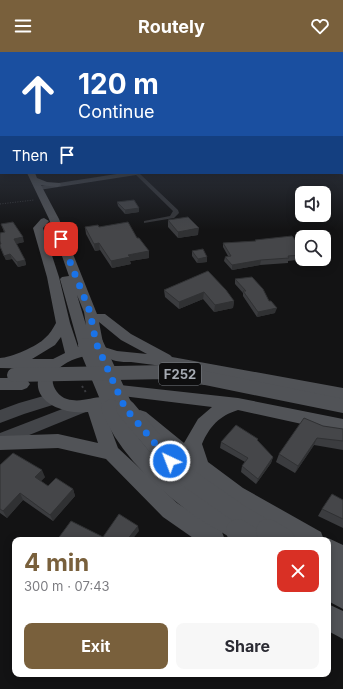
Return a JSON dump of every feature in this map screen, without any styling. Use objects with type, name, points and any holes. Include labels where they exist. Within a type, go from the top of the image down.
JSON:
[{"type":"main road","points":[[25,174],[41,198]]},
{"type":"main road","points":[[40,188],[130,174]]},
{"type":"main road","points":[[33,176],[46,184],[61,185]]},
{"type":"main road","points":[[33,176],[40,188],[41,198],[68,283],[96,350],[125,408],[162,452],[188,478],[241,515],[277,537]]},
{"type":"main road","points":[[41,198],[50,190],[61,185]]},
{"type":"main road","points":[[0,440],[88,406],[102,403],[118,393],[126,381],[127,370],[96,350],[63,323],[53,277],[38,228],[50,223],[61,226],[100,317],[126,338],[173,362]]},
{"type":"main road","points":[[100,317],[96,350],[116,421],[127,438],[154,470],[193,503],[247,537]]},
{"type":"main road","points":[[0,363],[25,356],[50,342],[63,323]]},
{"type":"main road","points":[[0,363],[55,364],[96,350],[173,362],[343,394]]},
{"type":"main road","points":[[55,364],[47,374],[45,381],[46,388],[54,399],[67,405],[88,406]]},
{"type":"main road","name":"F252","points":[[12,378],[166,372],[205,378],[343,406]]},
{"type":"main road","points":[[0,384],[12,378]]},
{"type":"main road","name":"F252","points":[[12,378],[177,383],[203,386],[343,415]]},
{"type":"main road","points":[[118,393],[238,404],[343,426]]},
{"type":"main road","points":[[118,393],[201,468],[236,494],[308,537]]},
{"type":"main road","points":[[0,417],[54,399]]},
{"type":"main road","points":[[201,468],[193,444],[202,425],[221,408],[238,404]]},
{"type":"main road","points":[[88,406],[111,452],[170,510],[210,537]]},
{"type":"main road","points":[[0,444],[58,441],[111,452]]},
{"type":"main road","points":[[331,551],[343,558]]},
{"type":"main road","points":[[331,569],[343,576]]},
{"type":"main road","points":[[331,589],[343,597]]},
{"type":"main road","points":[[331,618],[343,626]]},
{"type":"street","points":[[137,174],[176,211],[176,214],[172,217],[146,222]]},
{"type":"path","points":[[0,204],[41,198]]},
{"type":"building","points":[[134,200],[139,208],[125,210],[117,202]]},
{"type":"building","points":[[188,217],[199,228],[178,232],[168,220]]},
{"type":"building","points":[[13,222],[23,237],[14,239],[25,260],[17,262],[10,254],[4,256],[0,246],[0,233],[5,232],[1,224]]},
{"type":"building","points":[[128,222],[137,238],[139,238],[149,251],[128,255],[130,257],[111,261],[99,243],[94,244],[85,227],[98,225],[99,227]]},
{"type":"building","points":[[292,236],[295,240],[295,256],[288,256],[289,258],[261,260],[232,265],[225,257],[231,256],[223,243],[256,241],[255,240]]},
{"type":"building","points":[[203,249],[207,257],[198,259],[192,251]]},
{"type":"building","points":[[208,271],[234,301],[215,305],[204,292],[179,302],[164,290]]},
{"type":"building","points":[[252,277],[263,289],[269,301],[271,301],[277,308],[258,312],[243,291],[246,291],[235,279]]},
{"type":"building","points":[[304,418],[323,426],[343,429],[343,441],[317,438],[298,466],[279,454]]},
{"type":"building","points":[[236,425],[258,439],[257,440],[273,457],[258,479],[242,466],[248,458],[221,442]]},
{"type":"building","points":[[13,453],[42,470],[35,477],[48,486],[56,478],[73,489],[50,515],[20,493],[3,511],[0,509],[0,465]]},
{"type":"building","points":[[332,494],[343,500],[343,519],[322,509]]},
{"type":"building","points":[[119,514],[138,526],[129,537],[103,537]]},
{"type":"building","points":[[71,521],[103,537],[59,537]]},
{"type":"route","points":[[61,239],[90,312],[96,343],[125,408],[170,461]]}]
